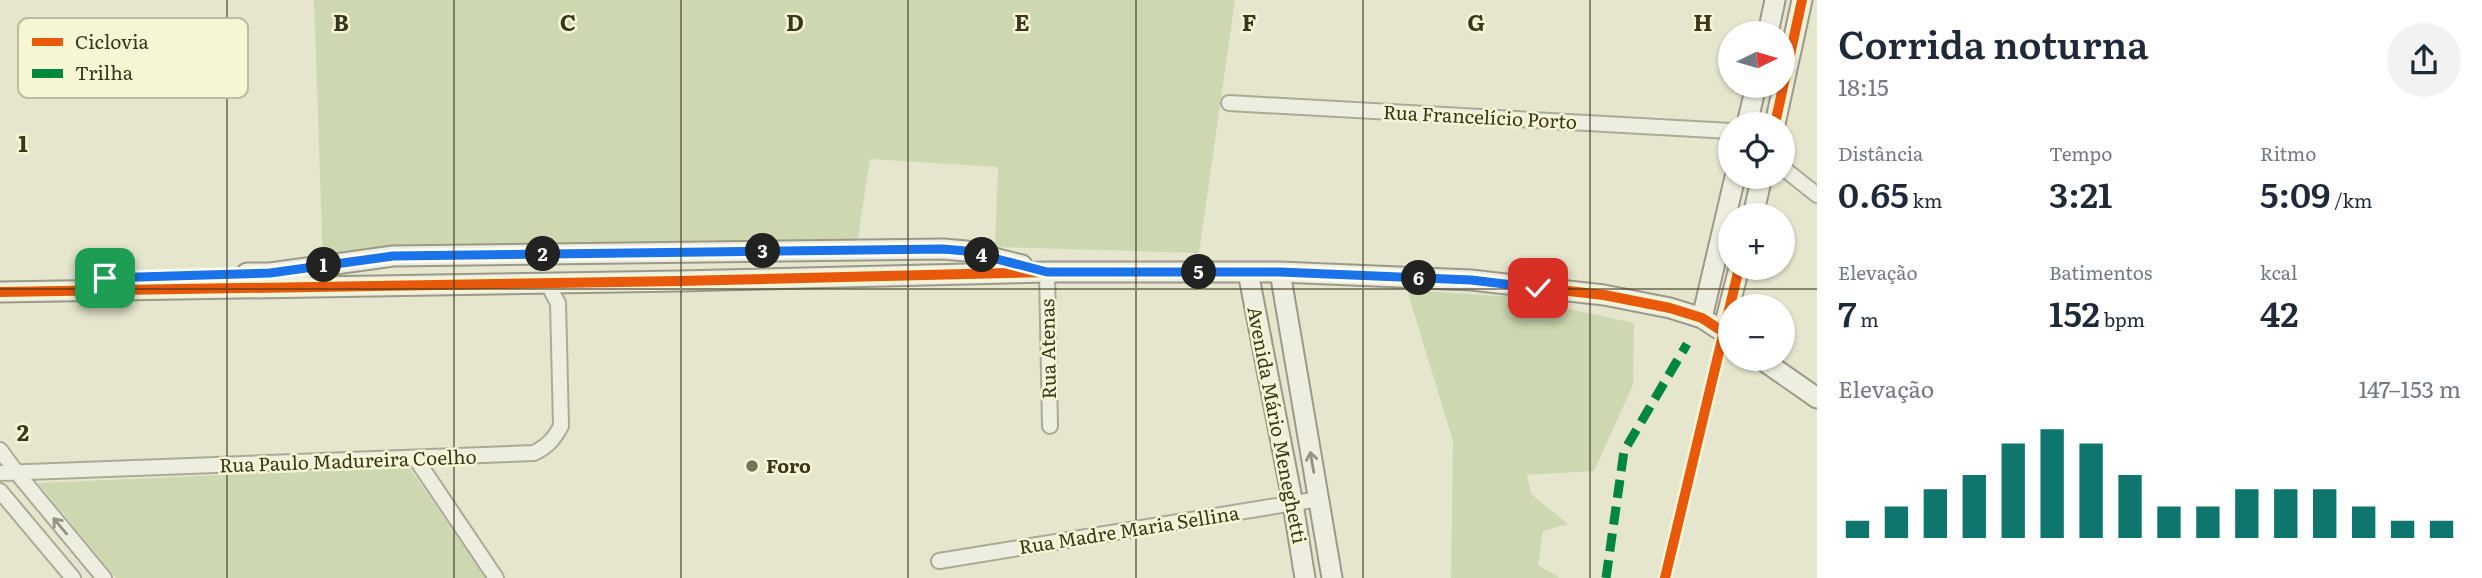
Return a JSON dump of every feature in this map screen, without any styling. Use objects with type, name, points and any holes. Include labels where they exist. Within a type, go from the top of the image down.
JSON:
[{"type":"main road","points":[[1771,21],[1775,0]]},
{"type":"main road","points":[[1778,112],[1802,0]]},
{"type":"main road","points":[[1702,318],[1732,189]]},
{"type":"main road","points":[[948,249],[956,258],[956,265],[948,274]]},
{"type":"main road","points":[[0,281],[270,273],[393,256],[948,249],[966,251],[1047,272]]},
{"type":"main road","points":[[546,254],[547,283]]},
{"type":"main road","points":[[568,254],[568,282]]},
{"type":"main road","points":[[0,292],[1047,272],[1280,272],[1484,282],[1604,295],[1670,308],[1702,318],[1718,328]]},
{"type":"main road","name":"Avenida Mário Meneghetti","points":[[1248,272],[1305,578]]},
{"type":"main road","name":"Avenida Mário Meneghetti","points":[[1280,272],[1332,578]]},
{"type":"main road","points":[[1778,371],[1817,398]]},
{"type":"street","name":"Rua Francelício Porto","points":[[1228,103],[1718,130]]},
{"type":"street","points":[[1795,178],[1817,195]]},
{"type":"street","name":"Rua Atenas","points":[[1047,272],[1050,426]]},
{"type":"street","name":"Rua Paulo Madureira Coelho","points":[[0,473],[534,453],[555,438],[561,426],[558,303],[568,282]]},
{"type":"street","name":"Rua Paulo Madureira Coelho","points":[[547,283],[558,303]]},
{"type":"street","points":[[0,450],[104,578]]},
{"type":"street","points":[[416,459],[496,578]]},
{"type":"street","points":[[0,491],[73,578]]},
{"type":"street","name":"Rua Madre Maria Sellina","points":[[939,561],[1319,499]]},
{"type":"green space","points":[[314,0],[1235,0],[1199,253],[995,247],[998,167],[870,159],[855,256],[323,262]]},
{"type":"green space","points":[[1407,290],[1514,297],[1634,323],[1633,385],[1594,471],[1527,475],[1531,494],[1568,524],[1543,531],[1538,565],[1560,578],[1451,578],[1453,441]]},
{"type":"green space","points":[[409,467],[486,578],[116,578],[38,483]]},
{"type":"marked path","points":[[1606,578],[1624,451],[1687,344]]},
{"type":"cycle path","points":[[1778,112],[1802,0]]},
{"type":"cycle path","points":[[0,292],[1047,272],[1280,272],[1471,280],[1604,295],[1670,308],[1702,318],[1718,328]]},
{"type":"cycle path","points":[[1665,578],[1736,280]]},
{"type":"place","name":"Foro","points":[[752,466]]},
{"type":"route","points":[[105,278],[270,273],[393,256],[954,249],[1047,272],[1280,272],[1471,280],[1538,288]]}]
